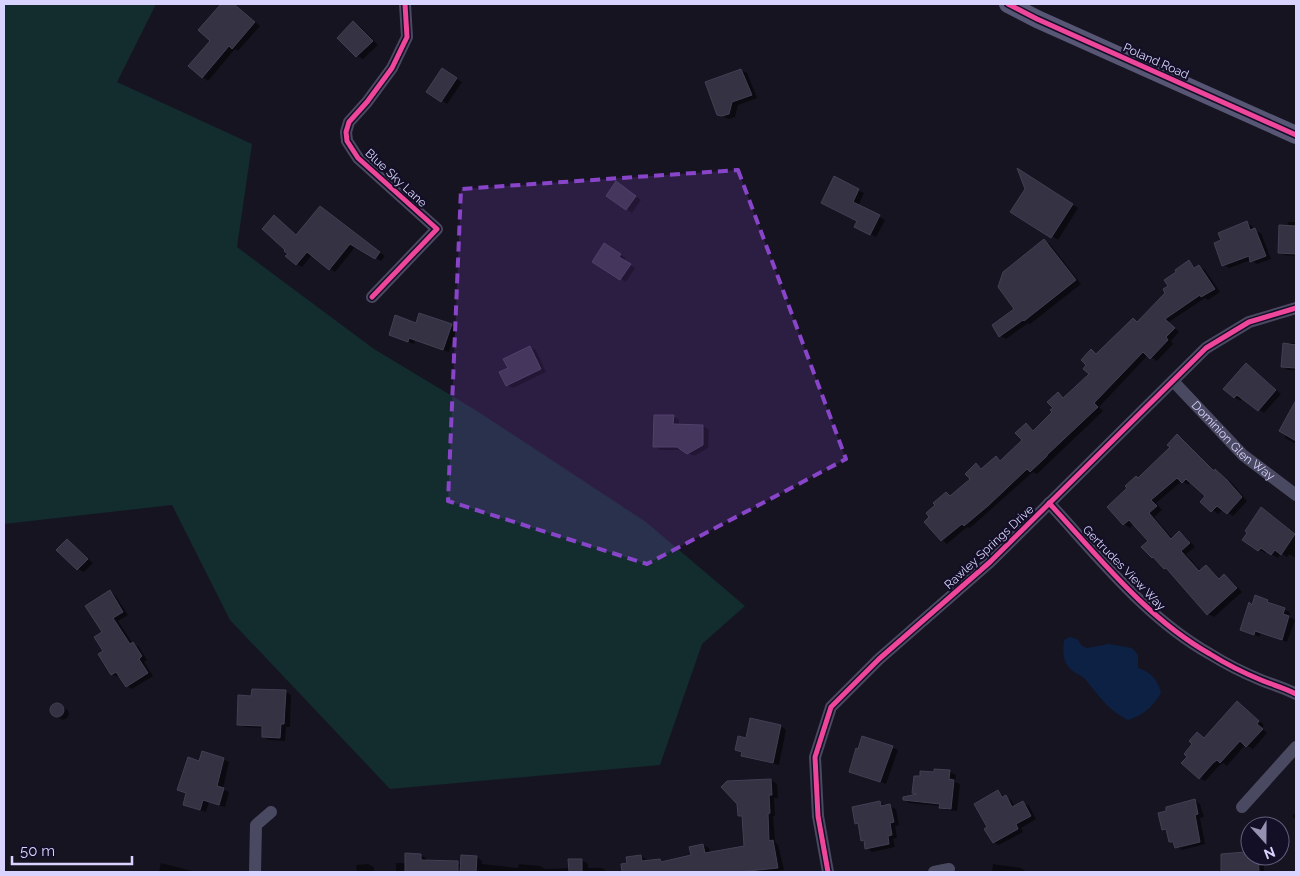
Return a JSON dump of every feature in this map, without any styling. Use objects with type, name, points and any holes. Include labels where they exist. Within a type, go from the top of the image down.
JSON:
[{"type":"street","name":"Blue Sky Lane","points":[[372,297],[437,229],[358,158],[347,141],[346,132],[349,122],[367,102],[392,68],[407,37],[405,4]]},
{"type":"street","name":"Poland Road","points":[[1008,4],[1037,19],[1296,135]]},
{"type":"street","name":"Rawley Springs Drive","points":[[828,872],[818,816],[815,757],[831,707],[879,658],[990,562],[1206,348],[1249,322],[1296,308]]},
{"type":"street","name":"Dominion Glen Way","points":[[1173,381],[1243,455],[1296,495]]},
{"type":"street","name":"Gertrudes View Way","points":[[1049,504],[1127,588],[1181,636],[1210,654],[1260,679],[1296,694]]},
{"type":"street","points":[[1242,807],[1296,746]]},
{"type":"street","points":[[255,872],[256,825],[271,812]]},
{"type":"street","points":[[934,872],[949,869]]},
{"type":"highlighted area","points":[[738,170],[846,459],[647,564],[448,501],[461,189]]},
{"type":"green space","points":[[4,4],[156,4],[117,82],[252,144],[237,247],[374,349],[477,411],[646,522],[745,606],[702,644],[660,765],[390,789],[230,620],[172,505],[4,524]]},
{"type":"water","points":[[1070,637],[1077,639],[1082,646],[1087,648],[1109,644],[1132,648],[1138,655],[1138,668],[1147,672],[1158,684],[1161,693],[1155,702],[1139,716],[1128,720],[1115,712],[1084,678],[1072,670],[1066,663],[1063,647],[1064,640]]},
{"type":"building","points":[[221,4],[234,4],[255,22],[232,49],[229,46],[202,78],[188,66],[210,41],[198,30]]},
{"type":"building","points":[[353,21],[373,41],[356,57],[337,38]]},
{"type":"building","points":[[442,68],[457,78],[441,102],[426,92]]},
{"type":"building","points":[[741,69],[752,95],[732,102],[729,114],[717,115],[705,82]]},
{"type":"building","points":[[1017,168],[1073,204],[1051,238],[1010,212],[1025,189]]},
{"type":"building","points":[[834,176],[859,189],[853,202],[880,215],[870,235],[854,227],[857,221],[821,203]]},
{"type":"building","points":[[616,181],[636,196],[626,210],[606,196]]},
{"type":"building","points":[[320,206],[380,252],[375,259],[350,244],[329,270],[307,252],[296,265],[285,256],[288,254],[285,250],[262,229],[274,215],[296,235]]},
{"type":"building","points":[[1247,221],[1250,230],[1255,228],[1266,256],[1250,262],[1249,256],[1222,266],[1214,243],[1221,240],[1218,233]]},
{"type":"building","points":[[1279,225],[1296,226],[1296,254],[1278,253]]},
{"type":"building","points":[[1044,239],[1076,280],[1024,321],[999,337],[992,325],[1014,309],[998,287],[1003,272]]},
{"type":"building","points":[[604,243],[621,254],[619,257],[631,264],[620,280],[592,262]]},
{"type":"building","points":[[1189,260],[1194,268],[1199,265],[1215,289],[1201,297],[1200,295],[1165,319],[1175,328],[1166,337],[1168,340],[1150,359],[1143,352],[1094,403],[1098,407],[1030,472],[1027,469],[964,526],[962,524],[941,541],[924,522],[929,517],[926,513],[935,505],[933,503],[946,492],[950,496],[970,479],[965,474],[976,463],[981,469],[996,456],[1000,461],[1022,440],[1015,433],[1026,423],[1033,431],[1052,412],[1050,410],[1053,408],[1047,402],[1058,392],[1063,398],[1089,374],[1083,369],[1086,365],[1081,360],[1091,349],[1096,354],[1133,318],[1137,322],[1165,293],[1163,289],[1168,286],[1164,280]]},
{"type":"building","points":[[419,313],[452,324],[443,350],[409,338],[408,342],[389,335],[395,315],[416,323]]},
{"type":"building","points":[[1283,343],[1296,345],[1296,368],[1281,367]]},
{"type":"building","points":[[530,346],[541,369],[506,386],[499,372],[508,368],[503,359]]},
{"type":"building","points":[[1246,363],[1276,390],[1258,411],[1237,395],[1234,398],[1223,389]]},
{"type":"building","points":[[1296,400],[1296,441],[1279,431]]},
{"type":"building","points":[[654,415],[674,415],[673,424],[703,425],[703,445],[687,454],[677,447],[653,447]]},
{"type":"building","points":[[1177,434],[1214,471],[1215,469],[1227,480],[1242,497],[1227,514],[1217,506],[1211,512],[1200,502],[1205,496],[1186,479],[1182,483],[1177,478],[1151,500],[1157,506],[1149,513],[1171,539],[1179,531],[1190,543],[1181,551],[1199,571],[1206,565],[1219,579],[1224,574],[1237,588],[1207,615],[1166,568],[1164,569],[1141,547],[1148,541],[1129,520],[1123,525],[1107,507],[1127,488],[1125,486],[1136,476],[1138,478],[1170,447],[1167,445]]},
{"type":"building","points":[[1261,507],[1295,534],[1281,555],[1275,550],[1271,555],[1261,548],[1258,551],[1242,540],[1247,533],[1245,531]]},
{"type":"building","points":[[67,539],[88,559],[77,570],[56,550]]},
{"type":"building","points":[[110,590],[123,612],[113,618],[130,644],[133,642],[142,656],[139,659],[148,673],[126,687],[116,672],[111,675],[98,654],[103,651],[94,637],[102,632],[85,606]]},
{"type":"building","points":[[1255,595],[1268,600],[1267,602],[1285,608],[1283,614],[1289,616],[1282,640],[1255,631],[1254,635],[1240,630],[1249,602],[1252,605]]},
{"type":"building","points":[[252,689],[286,690],[284,724],[281,724],[280,738],[262,737],[262,726],[237,725],[238,695],[251,696]]},
{"type":"building","points":[[1237,701],[1259,721],[1257,724],[1263,729],[1246,747],[1240,741],[1220,763],[1217,760],[1213,763],[1199,779],[1181,763],[1187,757],[1184,754],[1192,744],[1189,741],[1197,732],[1204,738]]},
{"type":"building","points":[[57,703],[62,705],[64,710],[62,715],[57,717],[52,715],[50,710],[52,705]]},
{"type":"building","points":[[750,718],[781,725],[773,763],[741,756],[742,752],[735,750],[738,736],[746,738]]},
{"type":"building","points":[[862,736],[893,746],[880,782],[849,772],[856,748],[858,749]]},
{"type":"building","points":[[202,751],[224,758],[217,786],[224,788],[219,805],[203,800],[200,810],[183,805],[186,793],[177,790],[188,757],[199,761]]},
{"type":"building","points":[[934,769],[950,770],[949,779],[954,780],[951,809],[939,808],[940,804],[903,800],[903,797],[917,794],[912,793],[914,776],[920,776],[920,771],[934,772]]},
{"type":"building","points":[[771,779],[772,795],[769,795],[770,813],[768,814],[769,841],[773,840],[778,868],[738,872],[622,872],[621,864],[627,863],[626,857],[641,855],[642,861],[660,859],[661,862],[691,855],[689,847],[703,844],[705,853],[744,846],[742,816],[738,816],[737,804],[721,787],[727,781]]},
{"type":"building","points":[[998,790],[1002,797],[1006,795],[1012,807],[1023,801],[1031,816],[1016,824],[1018,829],[993,843],[984,829],[987,827],[974,804]]},
{"type":"building","points":[[1195,799],[1198,814],[1195,815],[1200,842],[1175,848],[1173,842],[1169,842],[1166,829],[1162,830],[1158,813],[1166,811],[1166,807]]},
{"type":"building","points":[[880,801],[881,806],[890,804],[894,822],[890,823],[892,835],[888,836],[889,844],[865,849],[864,840],[861,841],[858,823],[855,824],[852,807]]},
{"type":"building","points":[[1240,852],[1240,866],[1259,866],[1259,872],[1221,872],[1221,854]]},
{"type":"building","points":[[405,853],[421,854],[421,860],[458,861],[458,872],[405,872]]},
{"type":"building","points":[[461,855],[477,856],[476,872],[460,872]]},
{"type":"building","points":[[568,859],[582,859],[582,872],[569,872]]},
{"type":"cycle path","points":[[372,297],[437,229],[358,158],[347,141],[346,132],[349,122],[367,102],[392,68],[407,37],[405,4]]},
{"type":"cycle path","points":[[1008,4],[1037,19],[1296,135]]},
{"type":"cycle path","points":[[828,872],[818,816],[815,757],[831,707],[879,659],[990,562],[1206,348],[1249,322],[1296,308]]},
{"type":"cycle path","points":[[1049,503],[1124,585],[1165,623],[1216,658],[1296,694]]}]
